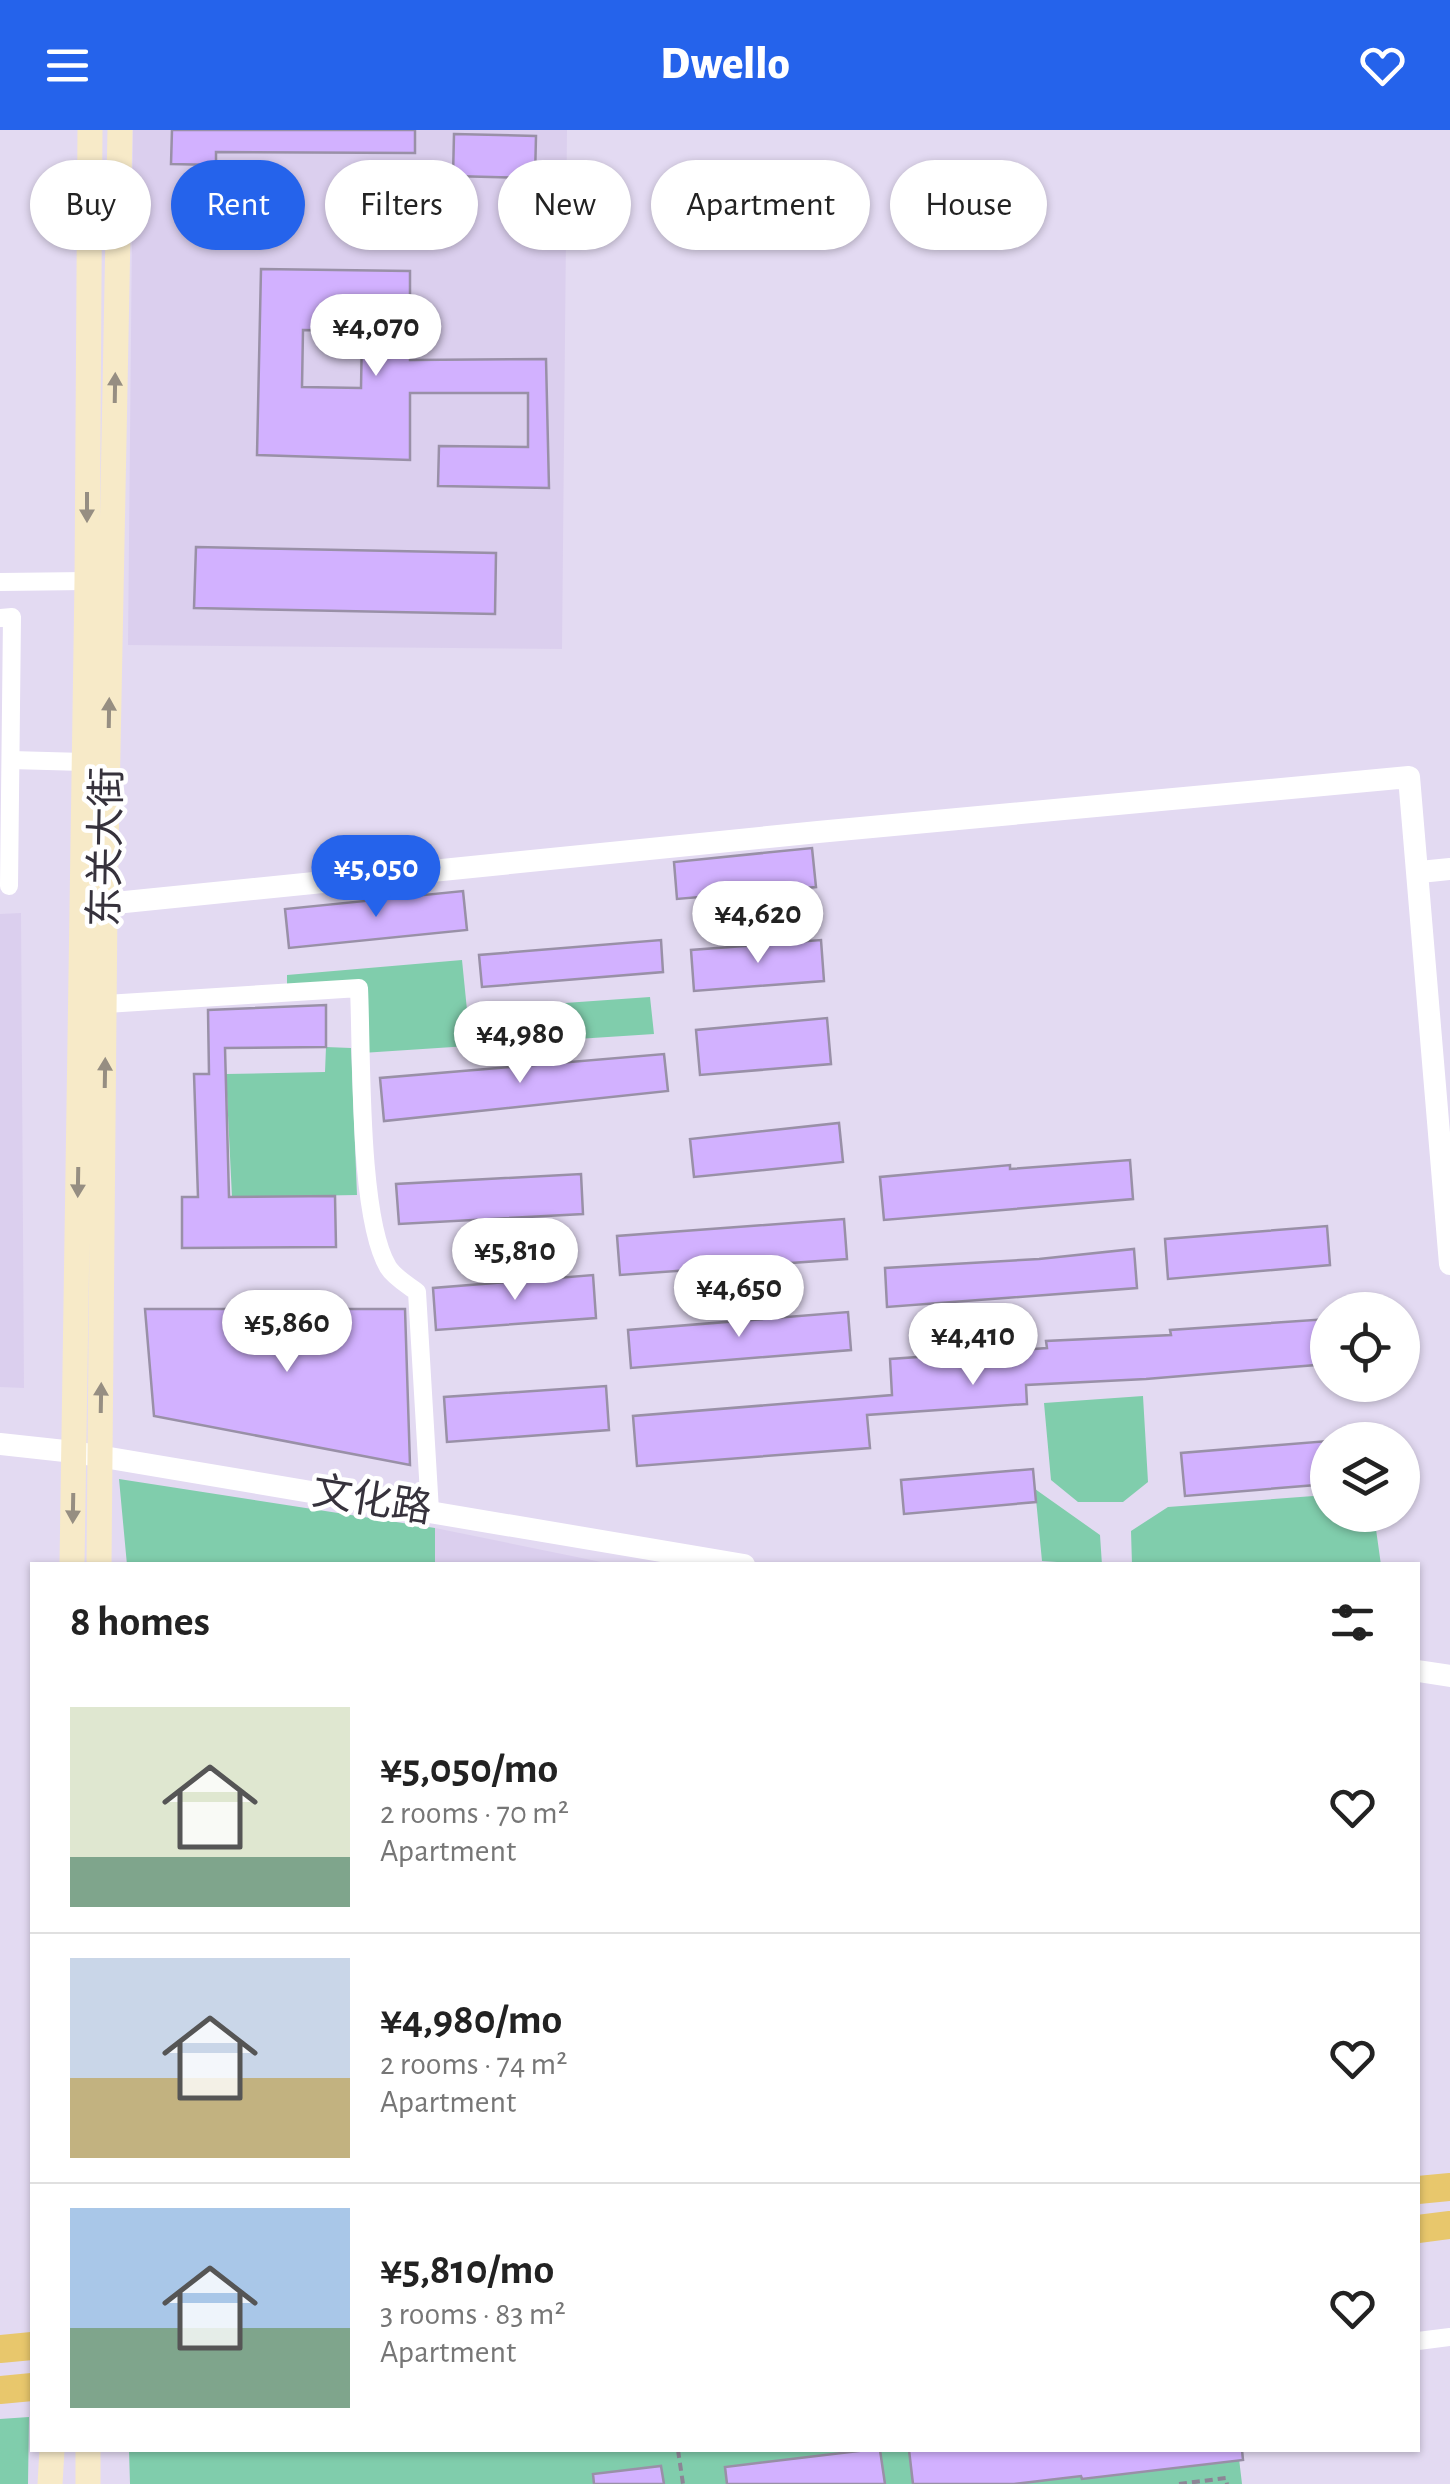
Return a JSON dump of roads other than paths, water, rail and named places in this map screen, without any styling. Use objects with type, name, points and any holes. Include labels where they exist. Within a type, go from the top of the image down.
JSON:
[{"type":"highway","points":[[1420,2190],[1450,2187]]},
{"type":"highway","points":[[1420,2229],[1450,2225]]},
{"type":"highway","points":[[0,2349],[30,2346]]},
{"type":"highway","points":[[0,2390],[30,2388]]},
{"type":"main road","name":"东关大街","points":[[72,1562],[90,130]]},
{"type":"main road","name":"东关大街","points":[[99,1562],[120,130]]},
{"type":"main road","points":[[50,2484],[52,2452]]},
{"type":"main road","points":[[88,2452],[88,2484]]},
{"type":"street","points":[[0,582],[87,582]]},
{"type":"street","points":[[0,618],[12,617],[9,886]]},
{"type":"street","points":[[10,760],[84,762]]},
{"type":"street","points":[[106,904],[1409,777],[1450,1264]]},
{"type":"street","points":[[1420,872],[1450,869]]},
{"type":"street","points":[[106,1004],[359,988],[366,1160],[376,1241],[390,1270],[417,1292],[430,1510]]},
{"type":"street","name":"文化路","points":[[0,1444],[74,1452],[727,1562]]},
{"type":"street","points":[[1420,1671],[1450,1676]]},
{"type":"street","points":[[1420,2341],[1450,2337]]}]
